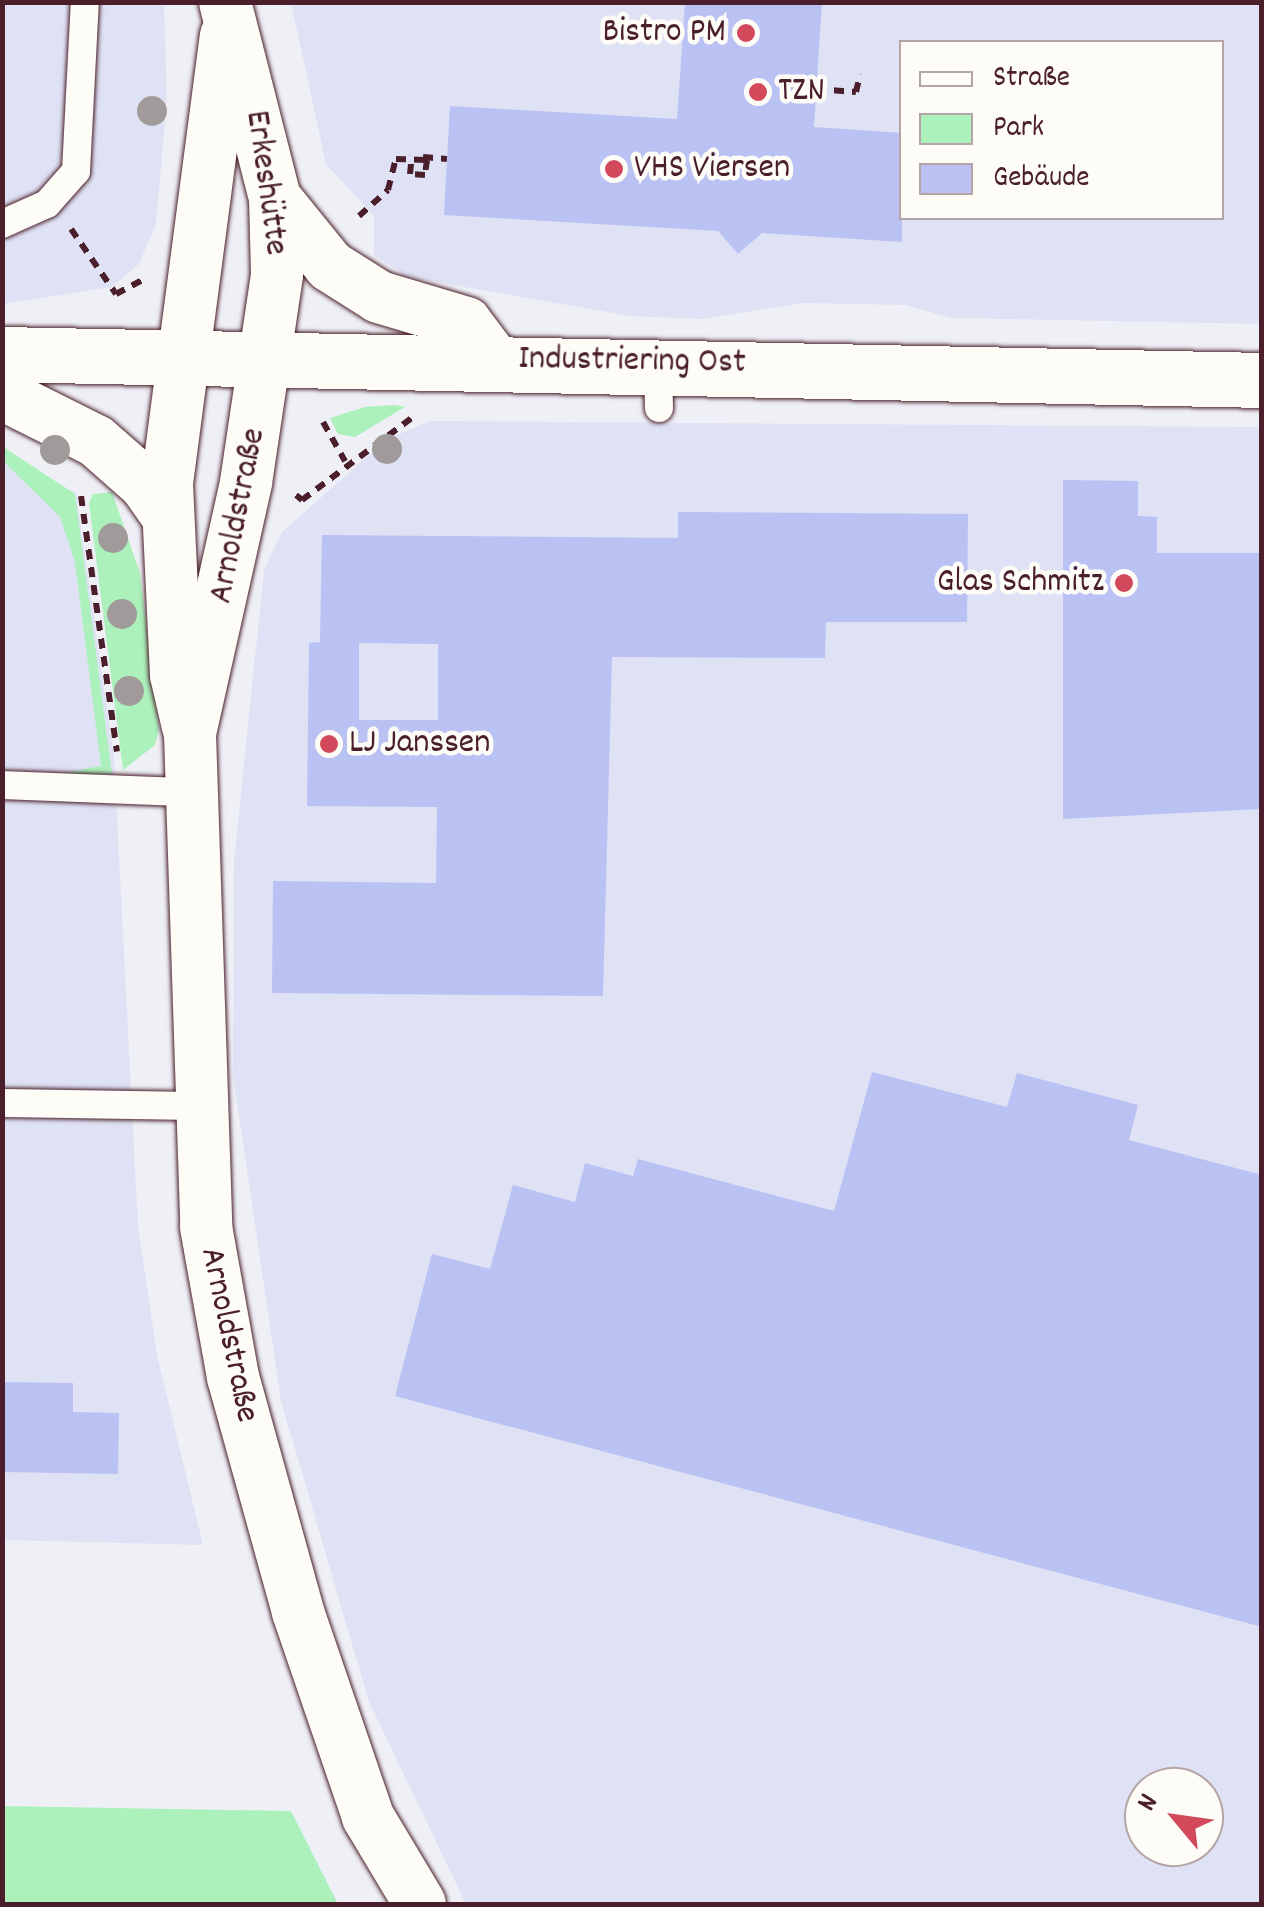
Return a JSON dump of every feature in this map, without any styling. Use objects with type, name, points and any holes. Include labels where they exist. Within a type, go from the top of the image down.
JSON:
[{"type":"street","name":"Erkeshütte","points":[[227,9],[275,198],[277,275],[268,355]]},
{"type":"street","name":"Erkeshütte","points":[[186,354],[227,9]]},
{"type":"street","points":[[275,198],[330,266],[379,297],[466,324],[493,359]]},
{"type":"street","name":"Industriering Ost","points":[[2,354],[493,359],[658,385],[1262,380]]},
{"type":"street","name":"Arnoldstraße","points":[[186,354],[167,516],[176,675],[190,734]]},
{"type":"street","name":"Arnoldstraße","points":[[268,355],[209,672],[190,734],[187,792],[197,1106],[206,1227],[233,1377],[298,1612],[368,1817],[420,1904]]},
{"type":"street","points":[[2,394],[96,441],[167,516]]},
{"type":"lane","points":[[2,224],[50,201],[76,171],[84,2]]},
{"type":"lane","points":[[2,785],[187,792]]},
{"type":"lane","points":[[2,1103],[197,1106]]},
{"type":"path","points":[[816,89],[856,92],[860,74]]},
{"type":"path","points":[[360,216],[388,190],[396,158],[427,160],[426,175],[410,174],[412,156],[447,159]]},
{"type":"path","points":[[50,201],[116,294],[150,276]]},
{"type":"path","points":[[287,489],[302,500],[345,461],[323,422]]},
{"type":"path","points":[[73,482],[93,565],[118,759]]},
{"type":"shaded area","points":[[3,3],[164,3],[167,98],[156,224],[139,264],[112,287],[3,304]]},
{"type":"shaded area","points":[[291,3],[1261,3],[1261,324],[951,318],[905,305],[803,303],[702,319],[630,316],[408,277],[374,255],[374,216],[326,164]]},
{"type":"shaded area","points":[[430,421],[1261,427],[1261,1904],[466,1904],[369,1702],[281,1401],[233,1075],[234,860],[264,570],[282,532],[387,439]]},
{"type":"shaded area","points":[[2,450],[52,487],[76,492],[114,758],[138,1226],[157,1355],[203,1545],[3,1540]]},
{"type":"green space","points":[[365,407],[405,407],[355,437],[338,434],[330,418]]},
{"type":"green space","points":[[2,446],[75,494],[112,774],[57,774],[101,766],[75,562],[60,517],[3,461]]},
{"type":"green space","points":[[112,492],[140,573],[159,729],[155,745],[123,770],[89,503],[93,494]]},
{"type":"green space","points":[[3,1806],[291,1811],[338,1904],[3,1904]]},
{"type":"building","points":[[685,2],[822,2],[814,127],[899,133],[902,242],[762,233],[738,254],[718,231],[444,215],[450,106],[677,119]]},
{"type":"building","points":[[1063,480],[1138,481],[1138,516],[1157,517],[1157,553],[1262,553],[1262,809],[1063,819]]},
{"type":"building","points":[[678,512],[968,514],[967,622],[826,622],[825,658],[612,657],[603,996],[272,993],[273,881],[436,883],[437,807],[307,806],[309,643],[320,642],[322,535],[678,538]],"holes":[[[359,643],[438,644],[438,720],[359,720]]]},
{"type":"building","points":[[872,1072],[1007,1107],[1017,1073],[1138,1105],[1129,1140],[1262,1175],[1262,1627],[395,1396],[432,1254],[490,1269],[513,1185],[575,1202],[585,1163],[633,1176],[638,1159],[834,1211]]},
{"type":"building","points":[[2,1382],[73,1383],[73,1412],[119,1413],[118,1474],[2,1472]]},
{"type":"place","name":"Bistro PM","points":[[746,33]]},
{"type":"place","name":"TZN","points":[[758,92]]},
{"type":"place","name":"VHS Viersen","points":[[614,169]]},
{"type":"place","name":"Glas Schmitz","points":[[1124,583]]},
{"type":"place","name":"LJ Janssen","points":[[329,744]]}]
